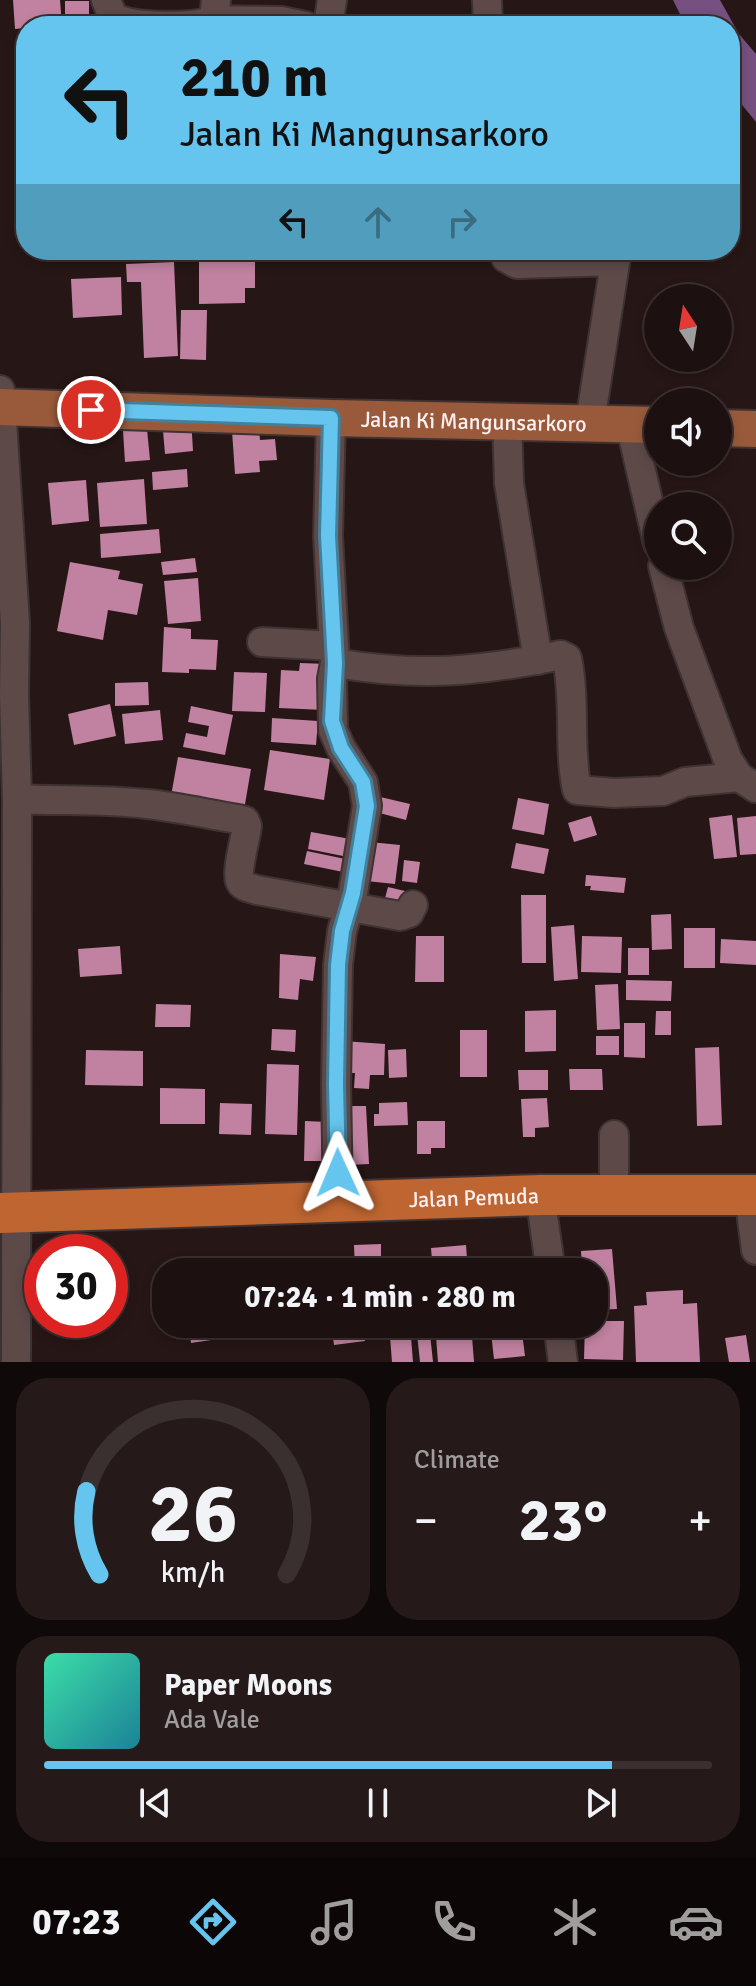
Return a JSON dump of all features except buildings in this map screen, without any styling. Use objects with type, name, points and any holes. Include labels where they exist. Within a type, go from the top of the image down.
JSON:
[{"type":"highway","name":"Jalan Pemuda","points":[[7,1213],[540,1195],[753,1195]]},
{"type":"main road","name":"Jalan Ki Mangunsarkoro","points":[[0,401],[331,418],[644,424]]},
{"type":"main road","points":[[732,428],[756,429]]},
{"type":"street","points":[[215,10],[251,16]]},
{"type":"street","points":[[510,260],[517,264],[566,260]]},
{"type":"street","points":[[590,422],[615,260]]},
{"type":"street","points":[[0,401],[7,623],[14,694],[17,799],[9,836],[7,1213],[16,1362]]},
{"type":"street","points":[[331,418],[328,536],[334,655],[333,730],[366,792],[364,836],[342,931],[338,965],[338,1202]]},
{"type":"street","points":[[507,421],[509,483],[538,660]]},
{"type":"street","points":[[667,580],[679,628],[718,738],[731,768],[747,782]]},
{"type":"street","points":[[262,642],[334,655],[384,672],[444,672],[507,667],[561,655],[567,658],[572,683],[573,775],[577,790],[614,793],[663,791],[685,782],[747,782]]},
{"type":"street","points":[[17,799],[133,803],[238,819],[245,821],[247,826],[239,872],[243,885],[400,916],[409,913],[413,905]]},
{"type":"street","points":[[614,1135],[614,1195]]},
{"type":"street","points":[[540,1195],[549,1258]]},
{"type":"street","points":[[753,1195],[756,1250]]},
{"type":"street","points":[[560,1338],[563,1362]]},
{"type":"shaded area","points":[[673,0],[720,0],[729,16],[681,16]]},
{"type":"shaded area","points":[[740,35],[756,54],[756,122],[740,102]]},
{"type":"route","points":[[91,410],[331,418],[328,536],[335,663],[332,721],[341,748],[363,782],[367,806],[364,836],[342,931],[338,965],[338,1173]]}]
